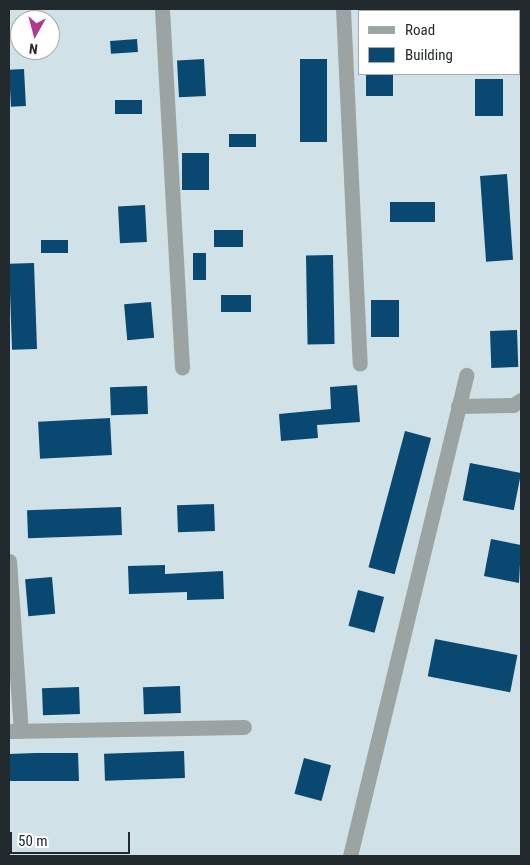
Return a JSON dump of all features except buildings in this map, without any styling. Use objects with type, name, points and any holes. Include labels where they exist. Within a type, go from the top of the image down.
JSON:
[{"type":"street","points":[[162,9],[182,367]]},
{"type":"street","points":[[343,9],[360,364]]},
{"type":"street","points":[[350,856],[466,375]]},
{"type":"street","points":[[458,406],[513,405],[521,400]]},
{"type":"street","points":[[9,561],[15,731],[244,727]]}]
